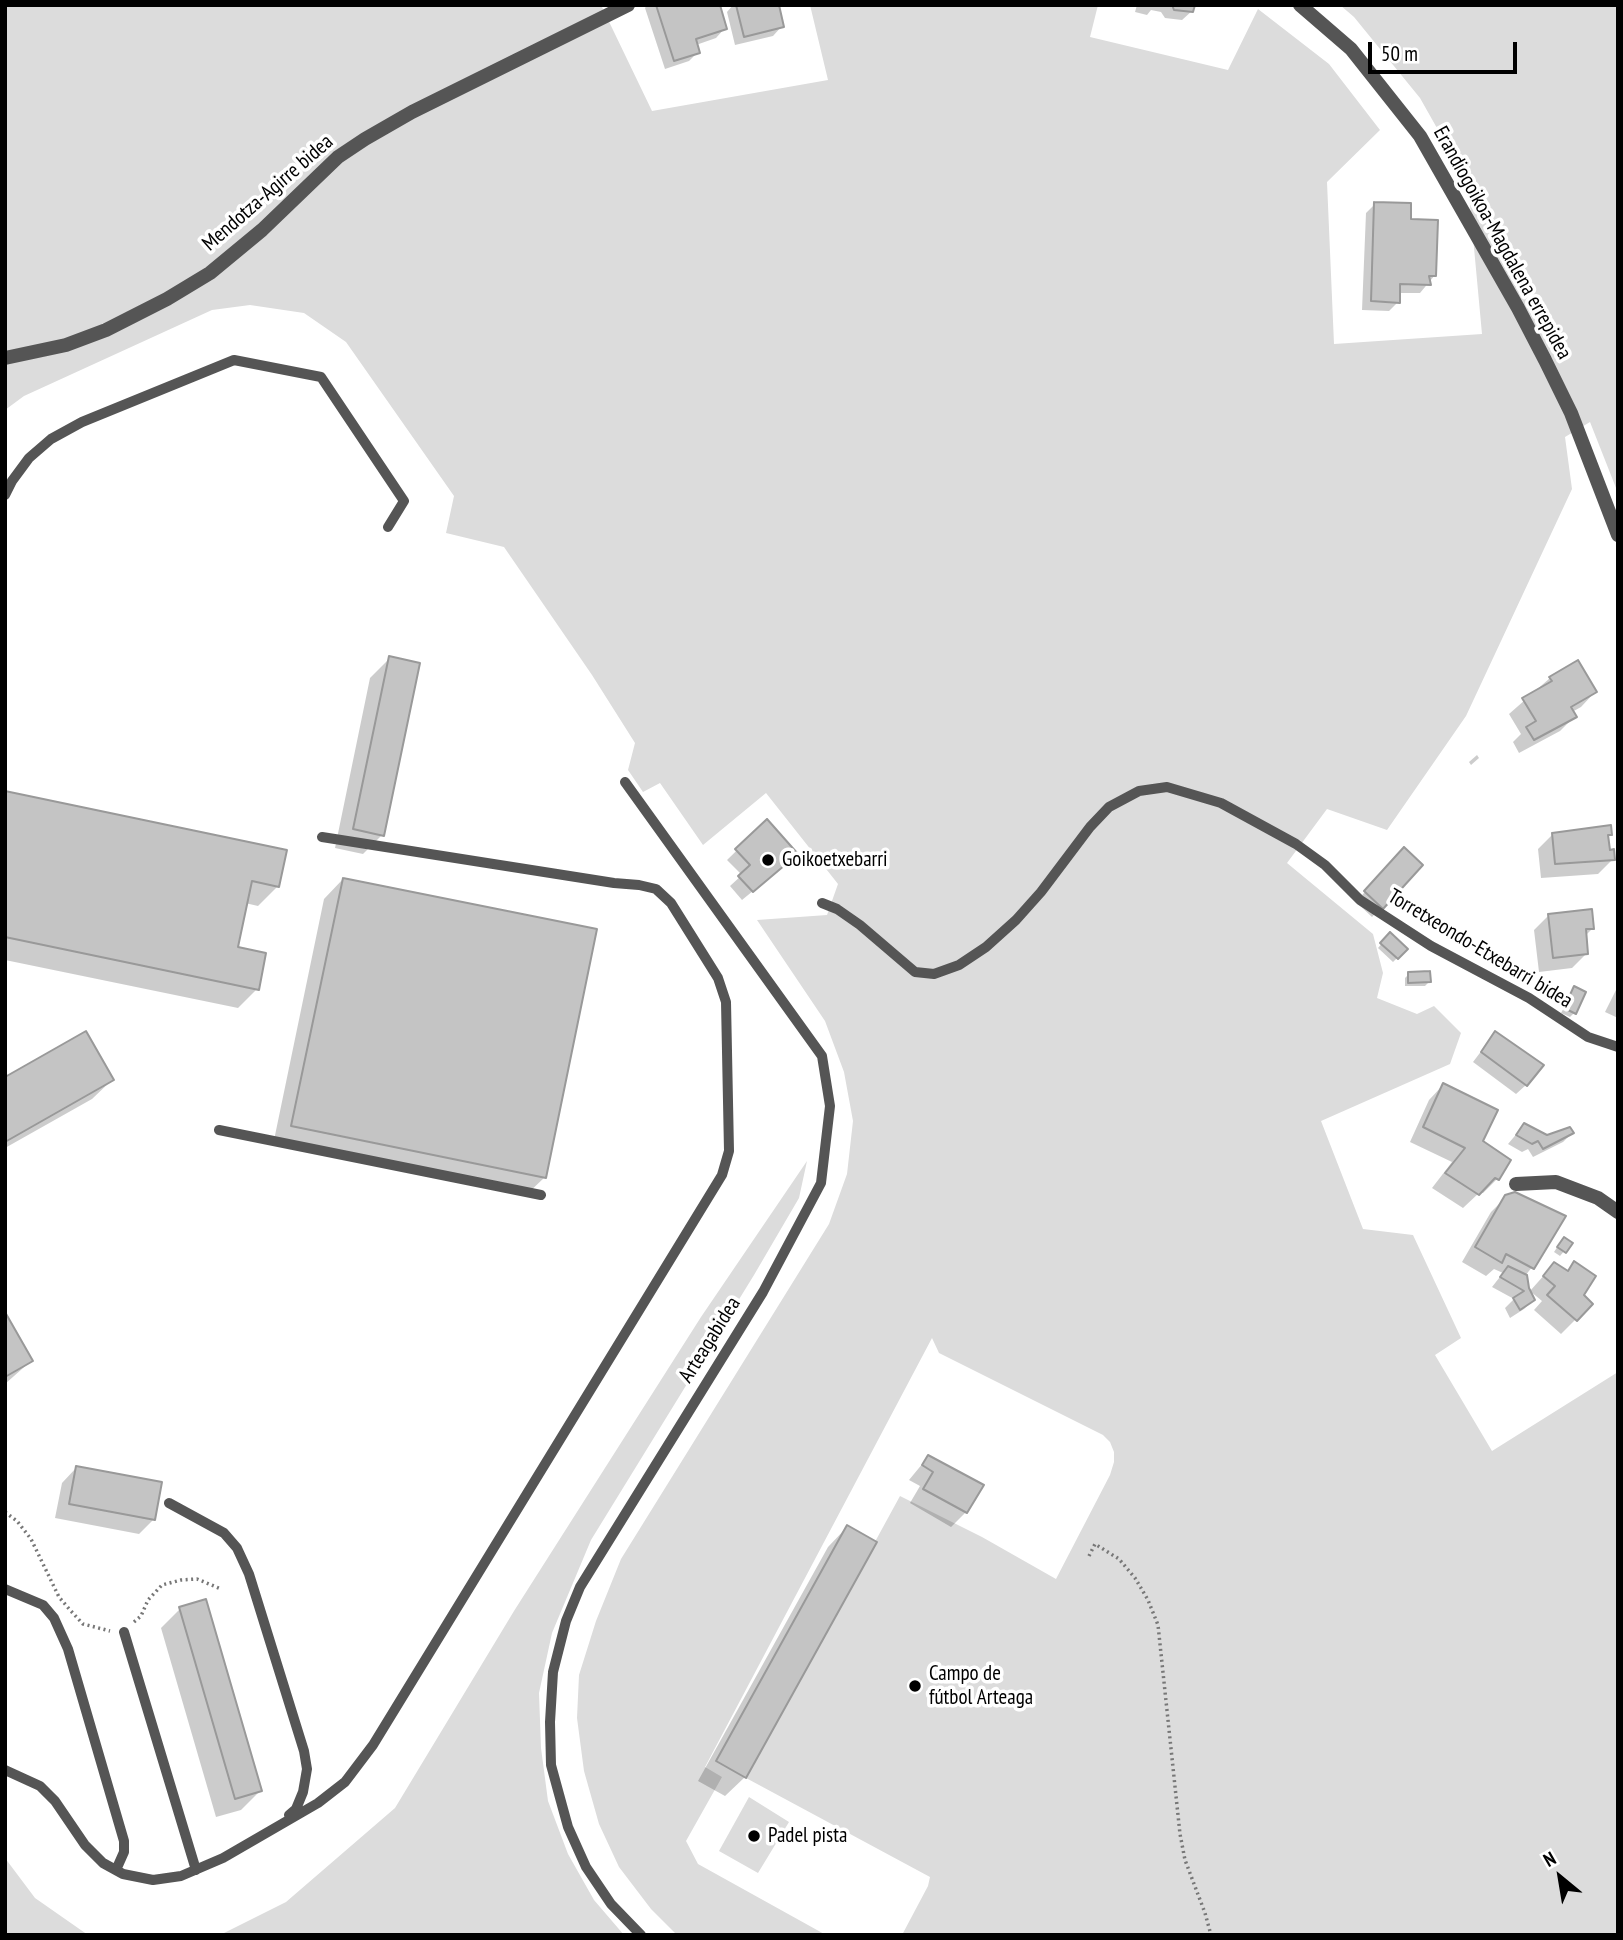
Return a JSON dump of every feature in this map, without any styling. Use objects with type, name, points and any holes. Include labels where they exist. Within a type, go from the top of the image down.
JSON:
[{"type":"street","name":"Mendotza-Agirre bidea","points":[[5,358],[66,345],[106,330],[167,299],[210,273],[262,230],[338,157],[365,139],[424,106],[628,5]]},
{"type":"street","name":"Erandiogoikoa-Magdalena errepidea","points":[[1300,5],[1351,49],[1420,136],[1545,360],[1571,413],[1618,535]]},
{"type":"street","points":[[1516,1184],[1556,1182],[1598,1198],[1618,1212]]},
{"type":"lane","points":[[5,495],[29,458],[51,439],[82,422],[234,360],[321,377],[404,501],[388,527]]},
{"type":"lane","name":"Arteagabidea","points":[[625,782],[822,1056],[830,1106],[821,1183],[763,1292],[580,1587],[566,1621],[553,1672],[551,1765],[568,1827],[586,1867],[611,1904],[641,1935]]},
{"type":"lane","name":"Torretxeondo-Etxebarri bidea","points":[[822,903],[837,909],[860,925],[915,972],[934,974],[959,965],[986,947],[1016,920],[1041,892],[1090,827],[1110,807],[1139,791],[1167,787],[1222,803],[1296,844],[1325,865],[1360,900],[1431,946],[1529,998],[1588,1037],[1618,1047]]},
{"type":"lane","points":[[5,1770],[40,1786],[55,1801],[85,1846],[103,1863],[116,1870],[153,1881],[181,1877],[223,1858],[318,1803],[345,1782],[373,1745],[722,1175],[729,1151],[726,1002],[718,978],[671,903],[656,889],[322,838]]},
{"type":"lane","points":[[219,1130],[541,1195]]},
{"type":"lane","points":[[169,1503],[224,1533],[237,1548],[249,1574],[304,1751],[307,1769],[303,1792],[296,1809],[274,1829]]},
{"type":"lane","points":[[5,1589],[43,1605],[59,1626],[124,1840],[124,1852],[116,1870]]},
{"type":"lane","points":[[124,1632],[196,1870]]},
{"type":"path","points":[[5,1512],[18,1521],[31,1539],[59,1597],[83,1624],[111,1632],[124,1632],[141,1616],[148,1600],[162,1585],[181,1580],[197,1579],[221,1589]]},
{"type":"path","points":[[1089,1556],[1095,1544],[1119,1559],[1135,1578],[1158,1625],[1180,1834],[1185,1860],[1211,1935]]},
{"type":"shaded area","points":[[5,5],[601,5],[652,111],[828,80],[810,5],[1098,5],[1090,37],[1228,70],[1258,9],[1329,64],[1380,130],[1327,182],[1334,344],[1482,334],[1468,183],[1420,98],[1354,17],[1340,5],[1618,5],[1618,493],[1590,422],[1565,437],[1572,489],[1466,716],[1387,830],[1327,809],[1287,863],[1373,934],[1383,973],[1377,998],[1417,1014],[1434,1006],[1461,1033],[1450,1064],[1321,1121],[1363,1229],[1413,1235],[1461,1338],[1435,1355],[1492,1451],[1618,1372],[1618,1935],[902,1935],[928,1886],[930,1877],[746,1778],[900,1496],[982,1537],[1056,1579],[1110,1475],[1114,1462],[1110,1442],[1103,1435],[939,1353],[932,1338],[705,1767],[722,1777],[686,1841],[698,1864],[826,1935],[677,1935],[651,1909],[619,1867],[599,1824],[584,1771],[577,1718],[579,1675],[596,1621],[621,1559],[829,1224],[847,1174],[853,1121],[844,1072],[825,1021],[757,920],[827,915],[838,884],[766,793],[703,845],[660,783],[643,792],[628,770],[635,743],[504,547],[446,533],[454,496],[346,342],[304,313],[250,305],[212,310],[24,396],[5,410]]},
{"type":"shaded area","points":[[807,1161],[799,1198],[591,1540],[552,1633],[539,1693],[541,1748],[548,1801],[568,1854],[594,1900],[624,1935],[220,1935],[286,1902],[395,1808],[514,1611],[701,1317]]},
{"type":"shaded area","name":"Padel pista","points":[[749,1797],[789,1822],[758,1873],[719,1851]]},
{"type":"shaded area","points":[[5,1858],[35,1898],[88,1935],[5,1935]]},
{"type":"building","points":[[656,5],[720,5],[727,29],[696,39],[700,53],[674,61]]},
{"type":"building","points":[[736,5],[779,5],[784,27],[744,37]]},
{"type":"building","points":[[1172,5],[1195,5],[1193,12],[1174,10]]},
{"type":"building","points":[[1374,202],[1411,203],[1411,219],[1438,220],[1436,276],[1429,276],[1431,285],[1400,284],[1400,303],[1371,301]]},
{"type":"building","points":[[389,656],[420,663],[384,836],[353,829]]},
{"type":"building","points":[[1578,660],[1597,692],[1571,707],[1577,717],[1534,740],[1526,727],[1536,721],[1522,698],[1552,681],[1549,677]]},
{"type":"building","points":[[5,791],[287,850],[279,887],[252,881],[238,947],[266,953],[259,990],[5,937]]},
{"type":"building","name":"Goikoetxebarri","points":[[767,819],[798,854],[753,892],[738,876],[750,865],[735,849]]},
{"type":"building","points":[[1611,825],[1612,835],[1608,835],[1610,850],[1614,849],[1615,860],[1555,864],[1552,833]]},
{"type":"building","points":[[1404,847],[1423,865],[1383,909],[1364,891]]},
{"type":"building","points":[[343,878],[597,929],[546,1178],[291,1126]]},
{"type":"building","points":[[1592,909],[1594,929],[1586,929],[1588,954],[1553,958],[1548,914]]},
{"type":"building","points":[[1390,932],[1408,949],[1398,959],[1380,943]]},
{"type":"building","points":[[1430,971],[1431,982],[1408,983],[1408,972]]},
{"type":"building","points":[[1574,986],[1586,992],[1576,1014],[1564,1008]]},
{"type":"building","points":[[86,1031],[114,1080],[5,1142],[5,1077]]},
{"type":"building","points":[[1495,1031],[1544,1065],[1527,1086],[1481,1052]]},
{"type":"building","points":[[1443,1083],[1498,1110],[1483,1141],[1511,1160],[1499,1180],[1495,1178],[1479,1195],[1445,1173],[1465,1148],[1423,1127]]},
{"type":"building","points":[[1524,1123],[1547,1135],[1570,1127],[1574,1133],[1543,1149],[1538,1141],[1532,1144],[1516,1135]]},
{"type":"building","points":[[1515,1192],[1566,1216],[1534,1269],[1506,1254],[1502,1263],[1475,1247],[1505,1195]]},
{"type":"building","points":[[1564,1237],[1573,1243],[1566,1253],[1557,1247]]},
{"type":"building","points":[[1574,1261],[1596,1276],[1584,1295],[1593,1304],[1577,1321],[1547,1295],[1555,1286],[1543,1276],[1554,1262],[1568,1271]]},
{"type":"building","points":[[1508,1266],[1527,1275],[1535,1300],[1520,1310],[1513,1298],[1524,1291],[1500,1277]]},
{"type":"building","points":[[5,1312],[33,1361],[5,1377]]},
{"type":"building","points":[[928,1455],[984,1485],[967,1513],[923,1489],[933,1472],[922,1465]]},
{"type":"building","points":[[76,1466],[162,1482],[155,1520],[69,1504]]},
{"type":"building","points":[[847,1525],[877,1542],[746,1778],[716,1761]]},
{"type":"building","points":[[206,1599],[262,1791],[235,1799],[179,1607]]},
{"type":"place","name":"Goikoetxebarri","points":[[768,860]]},
{"type":"place","name":"Campo de fútbol Arteaga","points":[[915,1686]]},
{"type":"place","name":"Padel pista","points":[[754,1836]]}]
